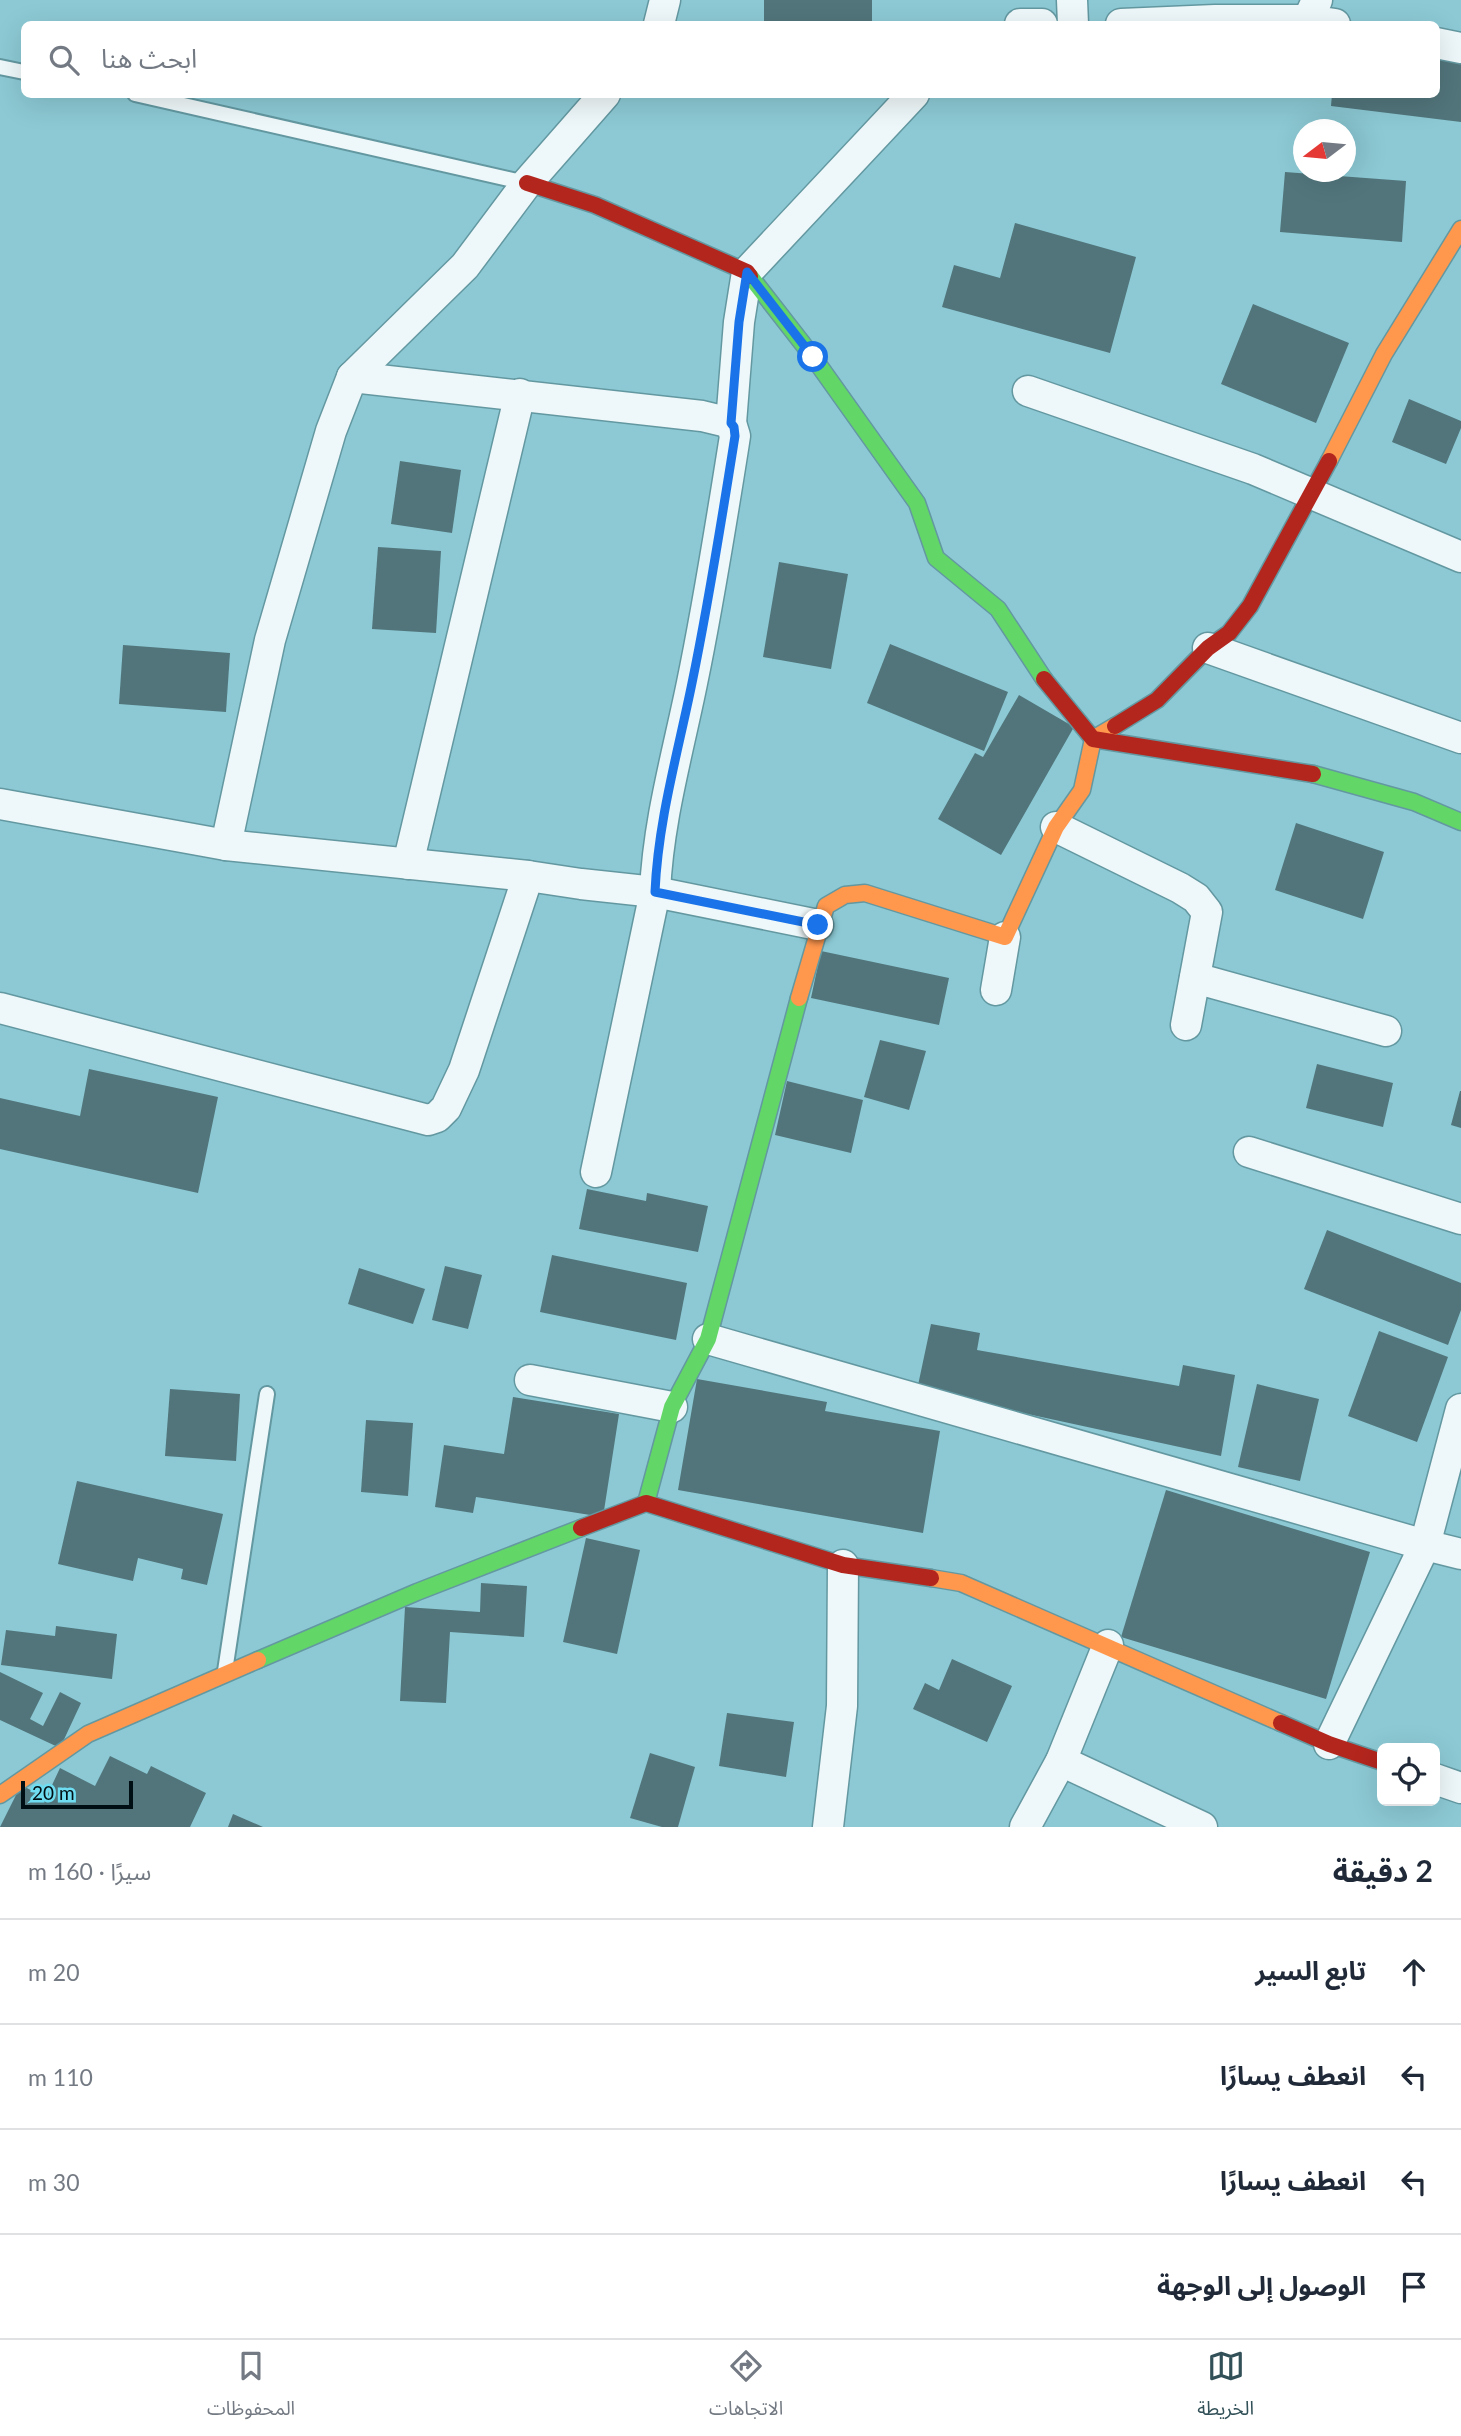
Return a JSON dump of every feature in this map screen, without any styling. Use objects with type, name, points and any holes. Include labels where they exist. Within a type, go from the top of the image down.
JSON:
[{"type":"street","points":[[660,21],[665,0]]},
{"type":"street","points":[[1072,0],[1073,21]]},
{"type":"street","points":[[1192,21],[1320,15]]},
{"type":"street","points":[[1440,44],[1461,48]]},
{"type":"street","points":[[226,845],[270,640],[331,431],[352,377],[466,267],[527,183],[601,98]]},
{"type":"street","points":[[596,1172],[655,892],[656,860],[717,548],[735,436],[731,423],[739,322],[747,272],[910,98]]},
{"type":"street","points":[[527,183],[595,205],[747,272],[813,357],[917,503],[936,558],[998,609],[1049,688],[1093,739],[1311,774],[1413,802],[1461,822]]},
{"type":"street","points":[[996,990],[1005,937],[1056,827],[1082,789],[1093,739],[1157,699],[1208,648],[1229,633],[1250,606],[1312,494],[1384,354],[1461,229]]},
{"type":"street","points":[[352,377],[702,416],[731,423]]},
{"type":"street","points":[[1028,391],[1253,469],[1461,557]]},
{"type":"street","points":[[408,864],[520,394]]},
{"type":"street","points":[[1208,648],[1461,738]]},
{"type":"street","points":[[2,811],[226,845],[655,892],[818,925]]},
{"type":"street","points":[[1056,827],[1155,874],[1196,898],[1207,912],[1186,1025]]},
{"type":"street","points":[[0,1008],[428,1120],[446,1108],[464,1070],[528,876]]},
{"type":"street","points":[[646,1503],[672,1407],[708,1339],[818,925],[826,906],[845,895],[865,893],[1005,937]]},
{"type":"street","points":[[1195,978],[1386,1031]]},
{"type":"street","points":[[1249,1152],[1461,1219]]},
{"type":"street","points":[[708,1339],[1461,1554]]},
{"type":"street","points":[[530,1380],[672,1407]]},
{"type":"street","points":[[1329,1744],[1425,1545],[1461,1409]]},
{"type":"street","points":[[0,1794],[88,1734],[417,1592],[646,1503],[843,1565],[961,1583],[1108,1645],[1329,1744],[1377,1760]]},
{"type":"street","points":[[828,1827],[842,1706],[843,1565]]},
{"type":"street","points":[[1025,1827],[1061,1760],[1108,1645]]},
{"type":"street","points":[[1061,1760],[1202,1827]]},
{"type":"street","points":[[1440,1781],[1461,1787]]},
{"type":"lane","points":[[0,67],[21,71]]},
{"type":"lane","points":[[153,98],[527,183]]},
{"type":"lane","points":[[224,1676],[268,1394]]},
{"type":"building","points":[[764,0],[872,0],[872,21],[764,21]]},
{"type":"building","points":[[1440,57],[1461,60],[1461,122],[1331,106],[1332,98],[1440,98]]},
{"type":"building","points":[[1285,172],[1293,173],[1293,182],[1356,182],[1356,177],[1406,181],[1402,242],[1280,232]]},
{"type":"building","points":[[1015,223],[1136,257],[1110,353],[942,307],[954,265],[1000,278]]},
{"type":"building","points":[[1253,304],[1349,343],[1316,423],[1221,384]]},
{"type":"building","points":[[1409,399],[1461,421],[1461,428],[1446,464],[1392,442]]},
{"type":"building","points":[[400,461],[461,470],[452,533],[391,524]]},
{"type":"building","points":[[378,547],[441,551],[436,633],[372,629]]},
{"type":"building","points":[[779,562],[848,574],[831,669],[763,657]]},
{"type":"building","points":[[890,644],[1008,692],[984,751],[867,703]]},
{"type":"building","points":[[123,645],[230,653],[226,712],[119,704]]},
{"type":"building","points":[[1019,695],[1074,727],[1001,855],[938,819],[975,753],[983,757]]},
{"type":"building","points":[[1296,823],[1384,852],[1363,919],[1275,890]]},
{"type":"building","points":[[821,951],[949,978],[939,1025],[811,998]]},
{"type":"building","points":[[880,1040],[926,1051],[909,1110],[864,1097]]},
{"type":"building","points":[[1317,1064],[1393,1083],[1383,1127],[1306,1108]]},
{"type":"building","points":[[89,1069],[218,1097],[198,1193],[0,1149],[0,1098],[80,1116]]},
{"type":"building","points":[[787,1081],[863,1100],[851,1153],[775,1135]]},
{"type":"building","points":[[1461,1091],[1461,1128],[1451,1125]]},
{"type":"building","points":[[587,1189],[646,1201],[647,1193],[708,1206],[698,1252],[579,1229]]},
{"type":"building","points":[[1327,1230],[1461,1283],[1461,1310],[1448,1345],[1304,1289]]},
{"type":"building","points":[[552,1255],[687,1283],[676,1340],[540,1312]]},
{"type":"building","points":[[445,1266],[482,1275],[468,1329],[432,1320]]},
{"type":"building","points":[[359,1268],[425,1289],[413,1324],[348,1304]]},
{"type":"building","points":[[931,1324],[980,1333],[977,1350],[1179,1386],[1183,1365],[1235,1375],[1221,1456],[917,1390]]},
{"type":"building","points":[[1379,1331],[1448,1357],[1417,1442],[1348,1416]]},
{"type":"building","points":[[697,1379],[827,1402],[825,1411],[940,1431],[923,1533],[678,1490]]},
{"type":"building","points":[[1257,1384],[1319,1399],[1300,1481],[1238,1467]]},
{"type":"building","points":[[170,1389],[240,1394],[236,1461],[165,1456]]},
{"type":"building","points":[[513,1397],[619,1414],[603,1517],[476,1497],[473,1513],[435,1507],[444,1445],[504,1454]]},
{"type":"building","points":[[366,1420],[413,1423],[408,1496],[361,1492]]},
{"type":"building","points":[[77,1481],[223,1514],[207,1585],[181,1579],[183,1569],[138,1558],[133,1581],[58,1564]]},
{"type":"building","points":[[1166,1490],[1370,1552],[1326,1699],[1121,1637]]},
{"type":"building","points":[[586,1538],[640,1550],[617,1654],[563,1642]]},
{"type":"building","points":[[481,1583],[527,1586],[524,1637],[450,1632],[446,1703],[400,1701],[405,1607],[480,1612]]},
{"type":"building","points":[[56,1626],[117,1634],[112,1679],[1,1665],[6,1630],[55,1636]]},
{"type":"building","points":[[952,1659],[1012,1686],[987,1742],[913,1709],[925,1683],[939,1690]]},
{"type":"building","points":[[0,1672],[43,1693],[30,1719],[43,1726],[60,1692],[81,1703],[60,1748],[0,1720]]},
{"type":"building","points":[[727,1713],[794,1722],[786,1777],[719,1766]]},
{"type":"building","points":[[650,1753],[695,1767],[678,1827],[662,1827],[630,1818]]},
{"type":"building","points":[[110,1756],[147,1774],[151,1766],[206,1793],[190,1827],[0,1827],[21,1785],[46,1798],[60,1768],[95,1786]]},
{"type":"building","points":[[233,1814],[263,1827],[228,1827]]},
{"type":"traffic: fast","points":[[750,276],[813,357],[917,503],[936,558],[998,609],[1044,679]]},
{"type":"traffic: fast","points":[[1313,774],[1414,802],[1461,822]]},
{"type":"traffic: fast","points":[[646,1503],[672,1407],[708,1339],[799,998]]},
{"type":"traffic: fast","points":[[258,1660],[417,1592],[581,1528]]},
{"type":"traffic: slow","points":[[1329,461],[1384,354],[1461,229]]},
{"type":"traffic: slow","points":[[799,998],[826,906],[845,895],[865,893],[1005,937],[1056,827],[1082,790],[1093,739],[1115,726]]},
{"type":"traffic: slow","points":[[931,1578],[961,1583],[1281,1723]]},
{"type":"traffic: slow","points":[[0,1795],[88,1734],[258,1660]]},
{"type":"traffic: jam","points":[[527,183],[595,205],[747,272],[750,276]]},
{"type":"traffic: jam","points":[[1115,726],[1157,700],[1208,648],[1229,633],[1250,606],[1329,461]]},
{"type":"traffic: jam","points":[[1044,679],[1093,739],[1313,774]]},
{"type":"traffic: jam","points":[[581,1528],[646,1503],[843,1565],[931,1578]]},
{"type":"traffic: jam","points":[[1281,1723],[1329,1744],[1377,1760]]},
{"type":"route","points":[[813,357],[747,272],[739,322],[731,423],[735,436],[693,681],[656,860],[655,892],[818,925]]}]
